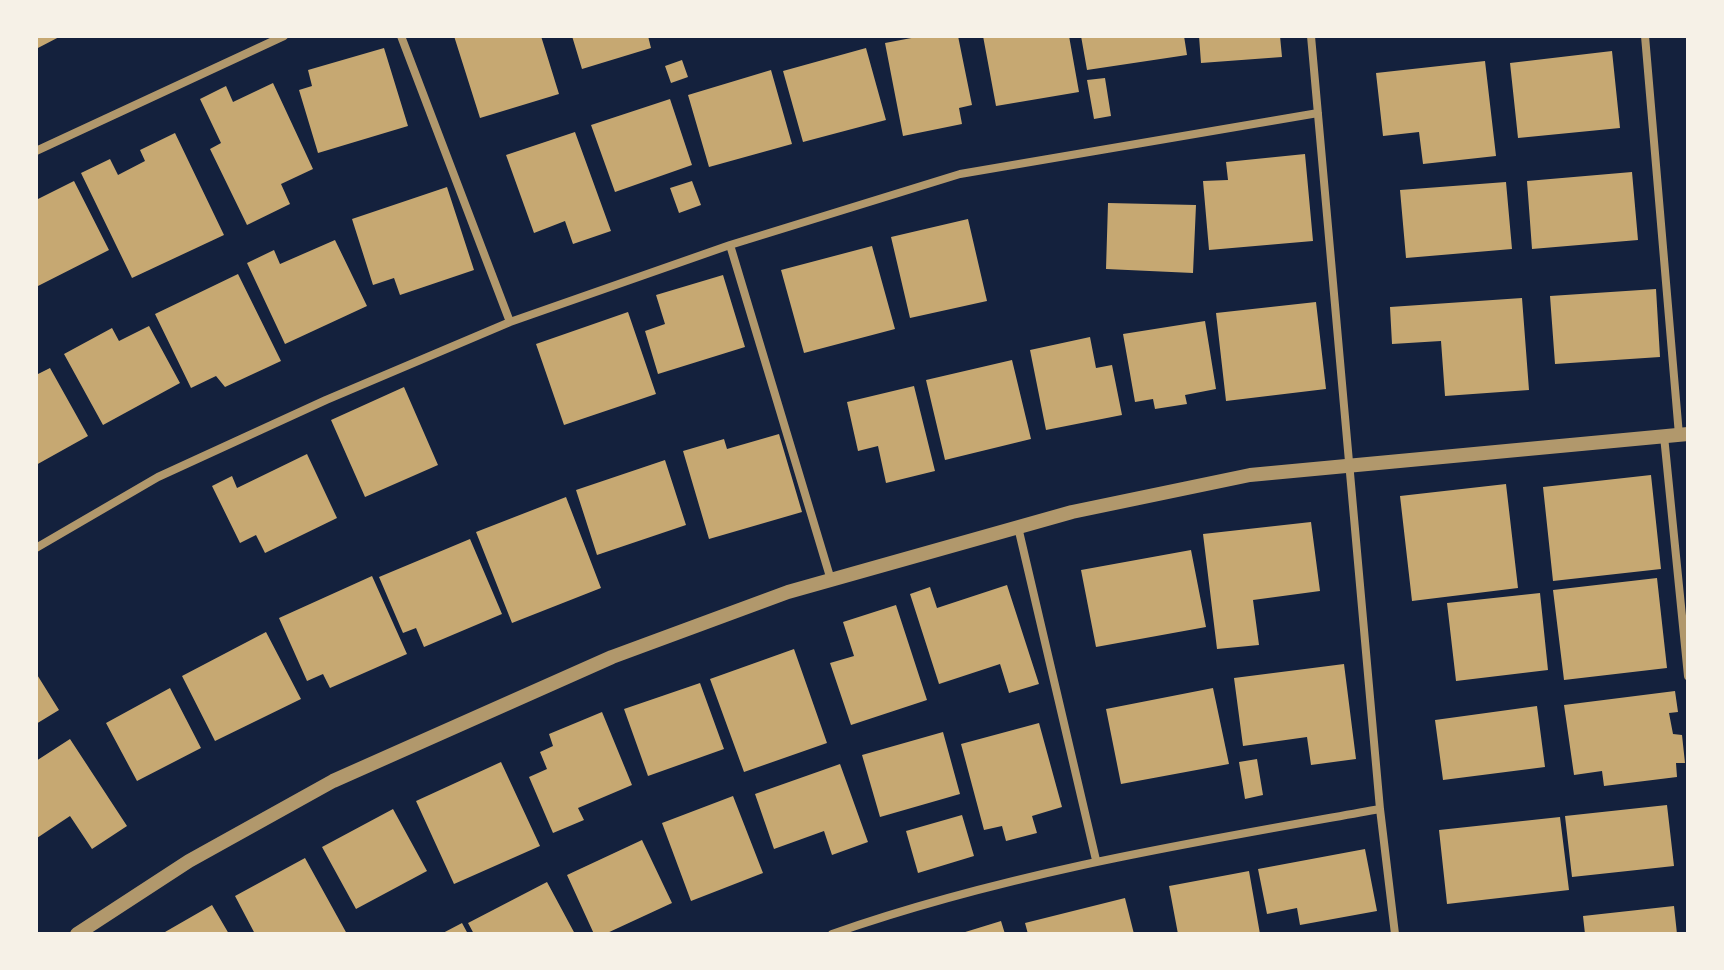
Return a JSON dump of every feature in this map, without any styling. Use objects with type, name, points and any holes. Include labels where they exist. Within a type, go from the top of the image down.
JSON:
[{"type":"street","points":[[36,151],[284,36]]},
{"type":"street","points":[[401,36],[510,322]]},
{"type":"street","points":[[1311,36],[1380,809],[1395,934]]},
{"type":"street","points":[[1645,36],[1677,435],[1688,676]]},
{"type":"street","points":[[36,548],[158,477],[326,400],[510,322],[730,245],[960,174],[1318,113]]},
{"type":"street","points":[[730,245],[831,580]]},
{"type":"street","points":[[77,934],[189,861],[333,781],[612,657],[773,598],[1072,512],[1250,475],[1677,435]]},
{"type":"street","points":[[1018,527],[1096,860]]},
{"type":"street","points":[[832,934],[888,914],[1096,860],[1380,809]]},
{"type":"building","points":[[36,36],[61,36],[36,49]]},
{"type":"building","points":[[454,36],[541,36],[559,94],[480,118]]},
{"type":"building","points":[[572,36],[648,36],[651,48],[582,69]]},
{"type":"building","points":[[922,36],[958,36],[972,105],[959,108],[962,124],[903,136],[885,43]]},
{"type":"building","points":[[983,36],[1069,36],[1079,92],[996,106]]},
{"type":"building","points":[[1081,36],[1184,36],[1187,55],[1087,70]]},
{"type":"building","points":[[1199,36],[1280,36],[1282,57],[1201,63]]},
{"type":"building","points":[[384,48],[408,126],[318,153],[299,90],[312,86],[308,70]]},
{"type":"building","points":[[866,48],[886,120],[803,142],[783,71]]},
{"type":"building","points":[[1612,51],[1620,128],[1518,138],[1510,63]]},
{"type":"building","points":[[682,60],[688,77],[671,83],[665,66]]},
{"type":"building","points":[[1485,61],[1496,156],[1423,164],[1419,132],[1383,136],[1376,73]]},
{"type":"building","points":[[771,70],[792,144],[709,167],[688,95]]},
{"type":"building","points":[[1105,78],[1111,116],[1094,119],[1087,80]]},
{"type":"building","points":[[273,83],[313,169],[281,184],[290,204],[247,225],[210,149],[221,143],[200,99],[226,86],[233,102]]},
{"type":"building","points":[[670,99],[692,165],[615,192],[591,125]]},
{"type":"building","points":[[575,132],[611,231],[573,244],[565,221],[534,233],[506,155]]},
{"type":"building","points":[[175,133],[224,235],[132,278],[81,173],[110,159],[118,175],[145,161],[140,150]]},
{"type":"building","points":[[1305,154],[1313,241],[1209,250],[1203,181],[1228,180],[1226,162]]},
{"type":"building","points":[[1632,172],[1638,240],[1532,249],[1527,181]]},
{"type":"building","points":[[74,181],[109,250],[36,287],[36,200]]},
{"type":"building","points":[[692,181],[701,205],[679,213],[670,188]]},
{"type":"building","points":[[1506,182],[1512,249],[1406,258],[1400,190]]},
{"type":"building","points":[[447,187],[474,270],[400,295],[394,278],[373,285],[352,219]]},
{"type":"building","points":[[1108,203],[1196,205],[1193,273],[1106,269]]},
{"type":"building","points":[[968,219],[987,301],[910,318],[891,237]]},
{"type":"building","points":[[335,240],[367,306],[285,344],[247,263],[274,250],[280,264]]},
{"type":"building","points":[[872,246],[895,329],[804,353],[781,270]]},
{"type":"building","points":[[238,274],[281,361],[225,387],[216,376],[191,388],[155,314]]},
{"type":"building","points":[[723,275],[745,347],[658,374],[645,331],[665,324],[656,295]]},
{"type":"building","points":[[1656,289],[1660,357],[1555,364],[1550,296]]},
{"type":"building","points":[[1522,298],[1529,390],[1445,396],[1441,341],[1392,344],[1390,307]]},
{"type":"building","points":[[1316,302],[1326,389],[1226,401],[1216,313]]},
{"type":"building","points":[[628,312],[656,394],[564,425],[536,344]]},
{"type":"building","points":[[1205,321],[1216,389],[1185,395],[1187,404],[1155,409],[1153,399],[1135,402],[1123,334]]},
{"type":"building","points":[[149,326],[180,383],[103,425],[64,354],[112,328],[119,341]]},
{"type":"building","points":[[1090,337],[1096,368],[1112,365],[1122,415],[1046,430],[1030,350]]},
{"type":"building","points":[[1012,360],[1031,439],[945,460],[926,380]]},
{"type":"building","points":[[50,368],[88,436],[36,465],[36,375]]},
{"type":"building","points":[[914,386],[935,471],[886,483],[878,446],[858,451],[847,402]]},
{"type":"building","points":[[404,387],[438,465],[365,497],[331,420]]},
{"type":"building","points":[[779,434],[802,512],[709,539],[683,451],[724,439],[727,449]]},
{"type":"building","points":[[307,454],[337,518],[265,553],[256,535],[240,543],[212,486],[232,476],[237,488]]},
{"type":"building","points":[[665,460],[686,525],[597,555],[576,490]]},
{"type":"building","points":[[1651,475],[1661,569],[1553,581],[1543,487]]},
{"type":"building","points":[[1506,484],[1518,588],[1412,601],[1400,496]]},
{"type":"building","points":[[566,497],[601,588],[512,623],[476,532]]},
{"type":"building","points":[[1311,522],[1320,591],[1253,600],[1259,645],[1217,649],[1203,534]]},
{"type":"building","points":[[470,539],[502,614],[424,647],[416,628],[403,633],[379,577]]},
{"type":"building","points":[[1191,550],[1206,627],[1096,647],[1081,570]]},
{"type":"building","points":[[372,576],[407,654],[330,688],[323,674],[307,681],[279,618]]},
{"type":"building","points":[[1657,578],[1667,668],[1564,680],[1553,590]]},
{"type":"building","points":[[1007,585],[1039,684],[1009,693],[1000,664],[939,684],[910,594],[930,587],[937,608]]},
{"type":"building","points":[[1540,593],[1548,670],[1456,681],[1447,603]]},
{"type":"building","points":[[896,605],[927,700],[851,725],[830,663],[854,656],[843,622]]},
{"type":"building","points":[[266,632],[301,699],[215,741],[182,676]]},
{"type":"building","points":[[794,649],[827,743],[744,772],[710,679]]},
{"type":"building","points":[[1344,664],[1356,759],[1311,765],[1307,737],[1243,746],[1234,678]]},
{"type":"building","points":[[36,673],[59,710],[36,724]]},
{"type":"building","points":[[700,683],[724,749],[648,776],[624,709]]},
{"type":"building","points":[[170,688],[201,748],[137,781],[106,723]]},
{"type":"building","points":[[1213,688],[1229,764],[1121,784],[1106,709]]},
{"type":"building","points":[[1675,691],[1678,712],[1669,713],[1673,734],[1682,735],[1685,763],[1676,763],[1677,777],[1604,786],[1602,771],[1574,775],[1564,705]]},
{"type":"building","points":[[1537,706],[1545,767],[1443,780],[1435,720]]},
{"type":"building","points":[[602,712],[632,785],[578,808],[584,820],[553,833],[529,777],[547,769],[540,752],[553,746],[549,734]]},
{"type":"building","points":[[1039,723],[1062,807],[1032,816],[1037,833],[1006,841],[1002,826],[984,830],[961,744]]},
{"type":"building","points":[[943,732],[960,794],[880,817],[862,755]]},
{"type":"building","points":[[70,739],[127,826],[92,849],[70,816],[37,838],[36,835],[36,761]]},
{"type":"building","points":[[1257,759],[1263,795],[1245,799],[1239,762]]},
{"type":"building","points":[[501,762],[540,846],[454,884],[416,801]]},
{"type":"building","points":[[840,764],[868,842],[832,855],[824,831],[774,849],[755,794]]},
{"type":"building","points":[[733,796],[763,873],[691,901],[662,823]]},
{"type":"building","points":[[1667,805],[1674,866],[1572,877],[1565,816]]},
{"type":"building","points":[[393,809],[427,871],[356,909],[322,847]]},
{"type":"building","points":[[962,815],[974,856],[918,873],[906,831]]},
{"type":"building","points":[[1560,817],[1569,890],[1447,904],[1439,830]]},
{"type":"building","points":[[642,840],[672,903],[605,934],[594,934],[567,875]]},
{"type":"building","points":[[1365,849],[1377,911],[1300,925],[1297,908],[1267,914],[1258,869]]},
{"type":"building","points":[[305,858],[347,934],[255,934],[235,896]]},
{"type":"building","points":[[1249,871],[1260,934],[1178,934],[1169,886]]},
{"type":"building","points":[[547,882],[575,934],[474,934],[468,923]]},
{"type":"building","points":[[1125,898],[1134,934],[1028,934],[1025,923]]},
{"type":"building","points":[[212,905],[229,934],[165,932]]},
{"type":"building","points":[[1674,906],[1677,934],[1585,934],[1583,916]]},
{"type":"building","points":[[1001,921],[1005,934],[962,934],[962,933]]},
{"type":"building","points":[[462,923],[468,934],[441,934]]}]
